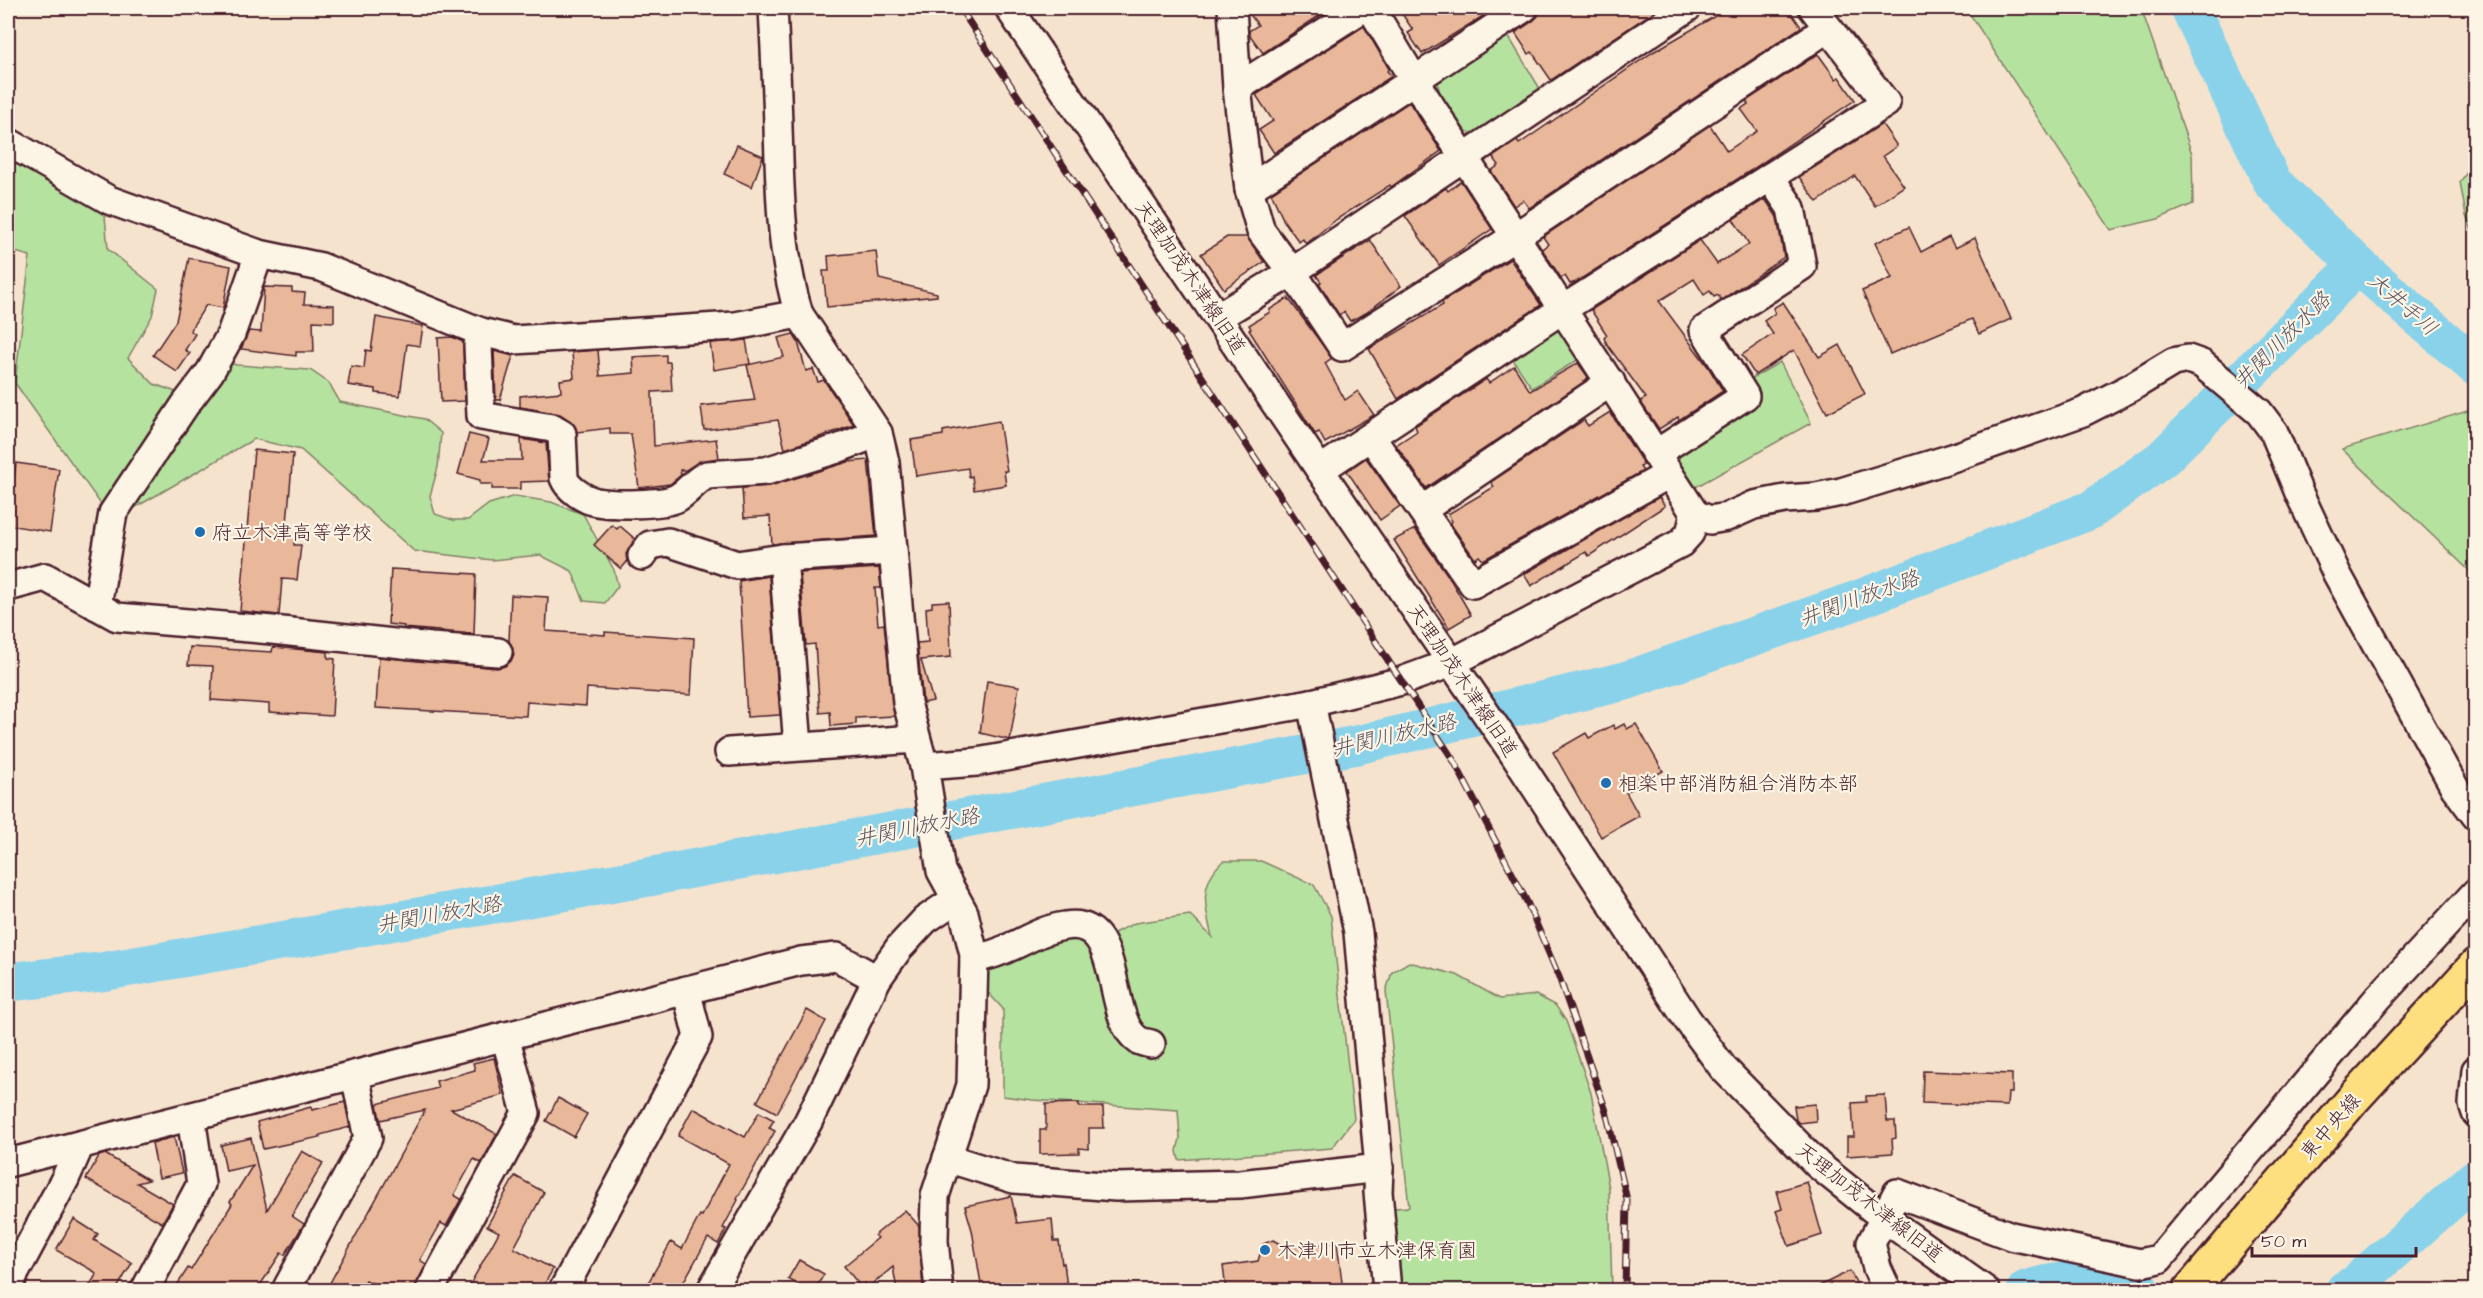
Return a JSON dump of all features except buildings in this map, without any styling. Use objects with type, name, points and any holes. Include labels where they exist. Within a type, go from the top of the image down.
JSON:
[{"type":"highway","name":"東中央線","points":[[2192,1288],[2355,1096],[2475,965]]},
{"type":"street","points":[[773,8],[780,192],[791,289],[799,314],[878,433],[885,462],[907,703],[925,776],[936,853],[941,871],[967,922],[974,959],[970,1085],[935,1197],[934,1241],[939,1290]]},
{"type":"street","name":"天理加茂木津線旧道","points":[[1009,8],[1507,744],[1687,1019],[1723,1068],[1818,1165],[1884,1218],[1984,1290]]},
{"type":"street","points":[[1232,8],[1237,88],[1250,189],[1261,231],[1292,272],[1342,347],[1516,236],[1821,18],[1886,103],[1563,309],[1320,470]]},
{"type":"street","points":[[1237,88],[1363,8]]},
{"type":"street","points":[[1371,8],[1414,80],[1695,514],[1702,518],[1719,519],[1735,515],[1754,505],[1841,492],[1949,459],[2083,412],[2180,359],[2188,358],[2202,364],[2259,412],[2274,432],[2299,493],[2337,574],[2456,788],[2475,816]]},
{"type":"street","points":[[1250,189],[1524,8]]},
{"type":"street","points":[[1218,317],[1292,272],[1687,8]]},
{"type":"street","points":[[8,142],[109,200],[259,254],[321,267],[481,332],[514,340],[735,326],[799,314]]},
{"type":"street","points":[[1371,437],[1473,584],[1663,464],[1745,396],[1704,330],[1802,266],[1791,208],[1770,177]]},
{"type":"street","points":[[97,606],[113,513],[185,405],[210,372],[231,334],[259,254]]},
{"type":"street","points":[[481,332],[478,345],[481,416],[552,428],[562,434],[564,478],[567,485],[588,499],[597,502],[656,503],[670,501],[678,498],[701,478],[707,476],[766,471],[837,449],[878,433]]},
{"type":"street","points":[[1422,510],[1611,382]]},
{"type":"street","points":[[925,776],[978,762],[1312,707],[1402,681],[1458,673],[1681,543],[1690,533],[1695,514]]},
{"type":"street","points":[[642,556],[650,545],[668,542],[737,565],[783,558],[893,551]]},
{"type":"street","points":[[783,558],[798,746]]},
{"type":"street","points":[[8,587],[45,577],[117,617],[498,652]]},
{"type":"street","points":[[1312,707],[1358,932],[1379,1168],[1377,1192],[1387,1290]]},
{"type":"street","points":[[729,752],[916,739]]},
{"type":"street","points":[[1887,1290],[1876,1268],[1871,1244],[1897,1193],[2011,1236],[2140,1263],[2159,1259],[2378,998],[2475,892]]},
{"type":"street","points":[[711,1290],[808,1122],[877,979],[899,948],[925,920],[956,899]]},
{"type":"street","points":[[974,959],[1001,951],[1021,940],[1066,925],[1086,928],[1102,941],[1126,1025],[1138,1040],[1151,1044]]},
{"type":"street","points":[[8,1163],[801,961],[837,957],[877,979]]},
{"type":"street","points":[[563,1290],[698,1037],[686,990]]},
{"type":"street","points":[[430,1290],[526,1113],[505,1036]]},
{"type":"street","points":[[2475,1070],[2473,1104],[2475,1113]]},
{"type":"street","points":[[286,1290],[368,1138],[355,1075]]},
{"type":"street","points":[[145,1290],[201,1184],[191,1116]]},
{"type":"street","points":[[8,1286],[65,1179],[80,1145]]},
{"type":"street","points":[[947,1158],[1014,1179],[1116,1187],[1240,1184],[1379,1168]]},
{"type":"green space","points":[[1966,8],[2141,8],[2192,154],[2193,204],[2158,219],[2111,230]]},
{"type":"green space","points":[[1507,34],[1542,92],[1474,134],[1468,132],[1461,128],[1444,105],[1438,81]]},
{"type":"green space","points":[[8,150],[104,205],[108,249],[158,289],[152,316],[128,358],[154,384],[184,395],[107,513],[15,383],[30,256],[8,250]]},
{"type":"green space","points":[[2475,161],[2475,238],[2466,216],[2460,182]]},
{"type":"green space","points":[[1554,329],[1561,329],[1584,356],[1532,388],[1511,357]]},
{"type":"green space","points":[[226,362],[237,365],[310,370],[329,383],[340,402],[424,419],[441,433],[438,467],[430,496],[435,514],[453,520],[468,520],[489,504],[515,496],[551,502],[583,514],[614,570],[618,586],[605,603],[584,601],[572,571],[540,555],[492,560],[414,551],[301,450],[254,439],[129,511]]},
{"type":"green space","points":[[1780,362],[1811,423],[1692,489],[1678,464],[1680,453],[1760,400],[1749,380]]},
{"type":"green space","points":[[2474,409],[2476,411],[2475,576],[2342,449]]},
{"type":"green space","points":[[1223,861],[1261,861],[1314,885],[1331,916],[1354,1119],[1332,1148],[1179,1160],[1177,1151],[1180,1138],[1178,1110],[1003,1096],[1003,1009],[984,988],[984,971],[1031,942],[1070,938],[1103,938],[1135,923],[1190,915],[1212,937],[1207,916],[1207,888],[1215,870]]},
{"type":"green space","points":[[1409,962],[1457,975],[1500,999],[1536,995],[1556,1006],[1566,1021],[1591,1093],[1609,1188],[1612,1290],[1376,1290],[1367,1210],[1409,1207],[1386,991],[1392,972]]},
{"type":"waterway","name":"井関川放水路","points":[[8,982],[101,972],[643,878],[1357,745],[1625,681],[1852,602],[2091,510],[2162,459],[2358,265],[2272,182],[2190,8]]},
{"type":"waterway","name":"大井手川","points":[[2358,265],[2476,367]]},
{"type":"waterway","name":"大井手川","points":[[2345,1290],[2354,1285],[2476,1178]]},
{"type":"waterway","name":"大井手川","points":[[2026,1290],[2054,1283],[2083,1281],[2140,1290]]},
{"type":"railway","points":[[960,8],[1454,761],[1527,902],[1559,977],[1606,1111],[1627,1200],[1625,1290]]},
{"type":"place","name":"府立木津高等学校","points":[[200,532]]},
{"type":"place","name":"相楽中部消防組合消防本部","points":[[1606,783]]},
{"type":"place","name":"木津川市立木津保育園","points":[[1265,1250]]}]
